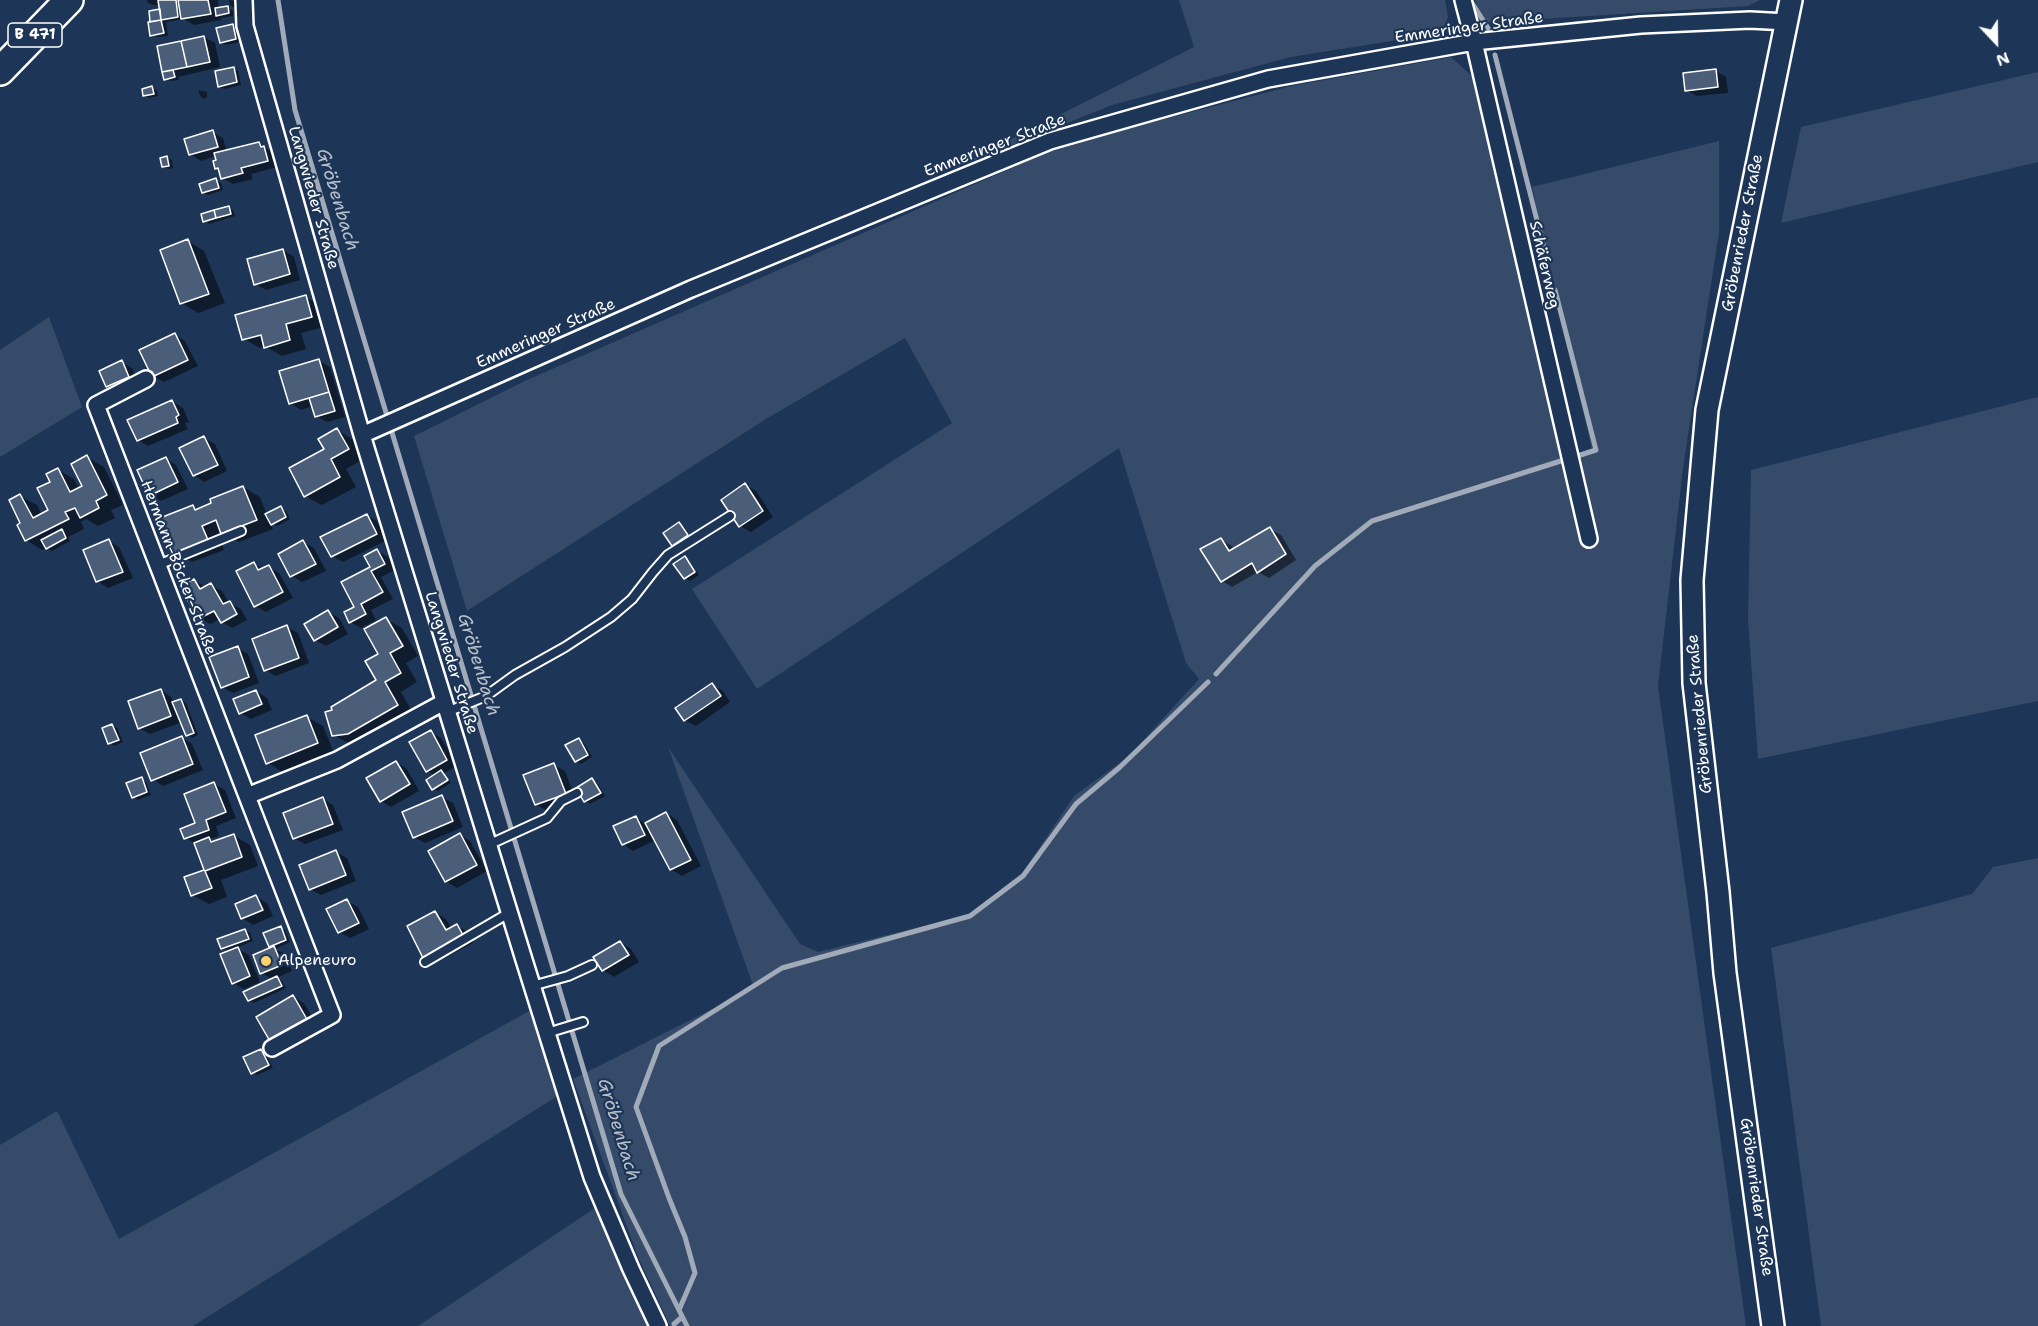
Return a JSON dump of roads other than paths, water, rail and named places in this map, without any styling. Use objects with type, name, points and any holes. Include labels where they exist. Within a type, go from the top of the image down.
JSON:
[{"type":"highway","name":"B 471","points":[[0,71],[69,0]]},
{"type":"street","name":"Langwieder Straße","points":[[244,0],[245,27],[362,435],[451,707],[509,913],[532,986],[552,1032],[592,1178],[658,1326]]},
{"type":"street","name":"Schäferweg","points":[[1463,0],[1589,539]]},
{"type":"street","name":"Gröbenrieder Straße","points":[[1773,1326],[1725,973],[1717,880],[1694,683],[1692,580],[1707,410],[1791,0]]},
{"type":"street","name":"Emmeringer Straße","points":[[362,435],[691,289],[1050,141],[1268,79],[1474,42],[1641,25],[1750,20],[1787,22]]},
{"type":"street","name":"Hermann-Böcker-Straße","points":[[146,379],[96,405],[332,1015],[272,1048]]},
{"type":"street","points":[[247,796],[337,760],[451,707]]},
{"type":"lane","points":[[451,707],[486,696],[515,675],[611,617],[632,599],[668,555],[730,516]]},
{"type":"lane","points":[[158,564],[241,531]]},
{"type":"lane","points":[[488,845],[547,818],[561,801],[577,793]]},
{"type":"lane","points":[[425,962],[509,913]]},
{"type":"lane","points":[[532,986],[568,976],[592,965]]},
{"type":"lane","points":[[552,1032],[583,1022]]},
{"type":"waterway","name":"Gröbenbach","points":[[278,0],[295,110],[621,1194],[687,1326]]},
{"type":"waterway","points":[[1470,0],[1488,28]]},
{"type":"waterway","points":[[1495,55],[1547,260]]},
{"type":"waterway","points":[[1555,290],[1596,450],[1574,457]]},
{"type":"waterway","points":[[1216,674],[1315,566],[1372,521],[1567,459]]},
{"type":"waterway","points":[[679,1310],[695,1273],[685,1237],[636,1107],[659,1046],[782,968],[970,916],[1023,876],[1076,804],[1120,767],[1208,682]]},
{"type":"waterway","points":[[674,1324],[682,1317]]},
{"type":"place","name":"Alpeneuro","points":[[266,961]]}]
